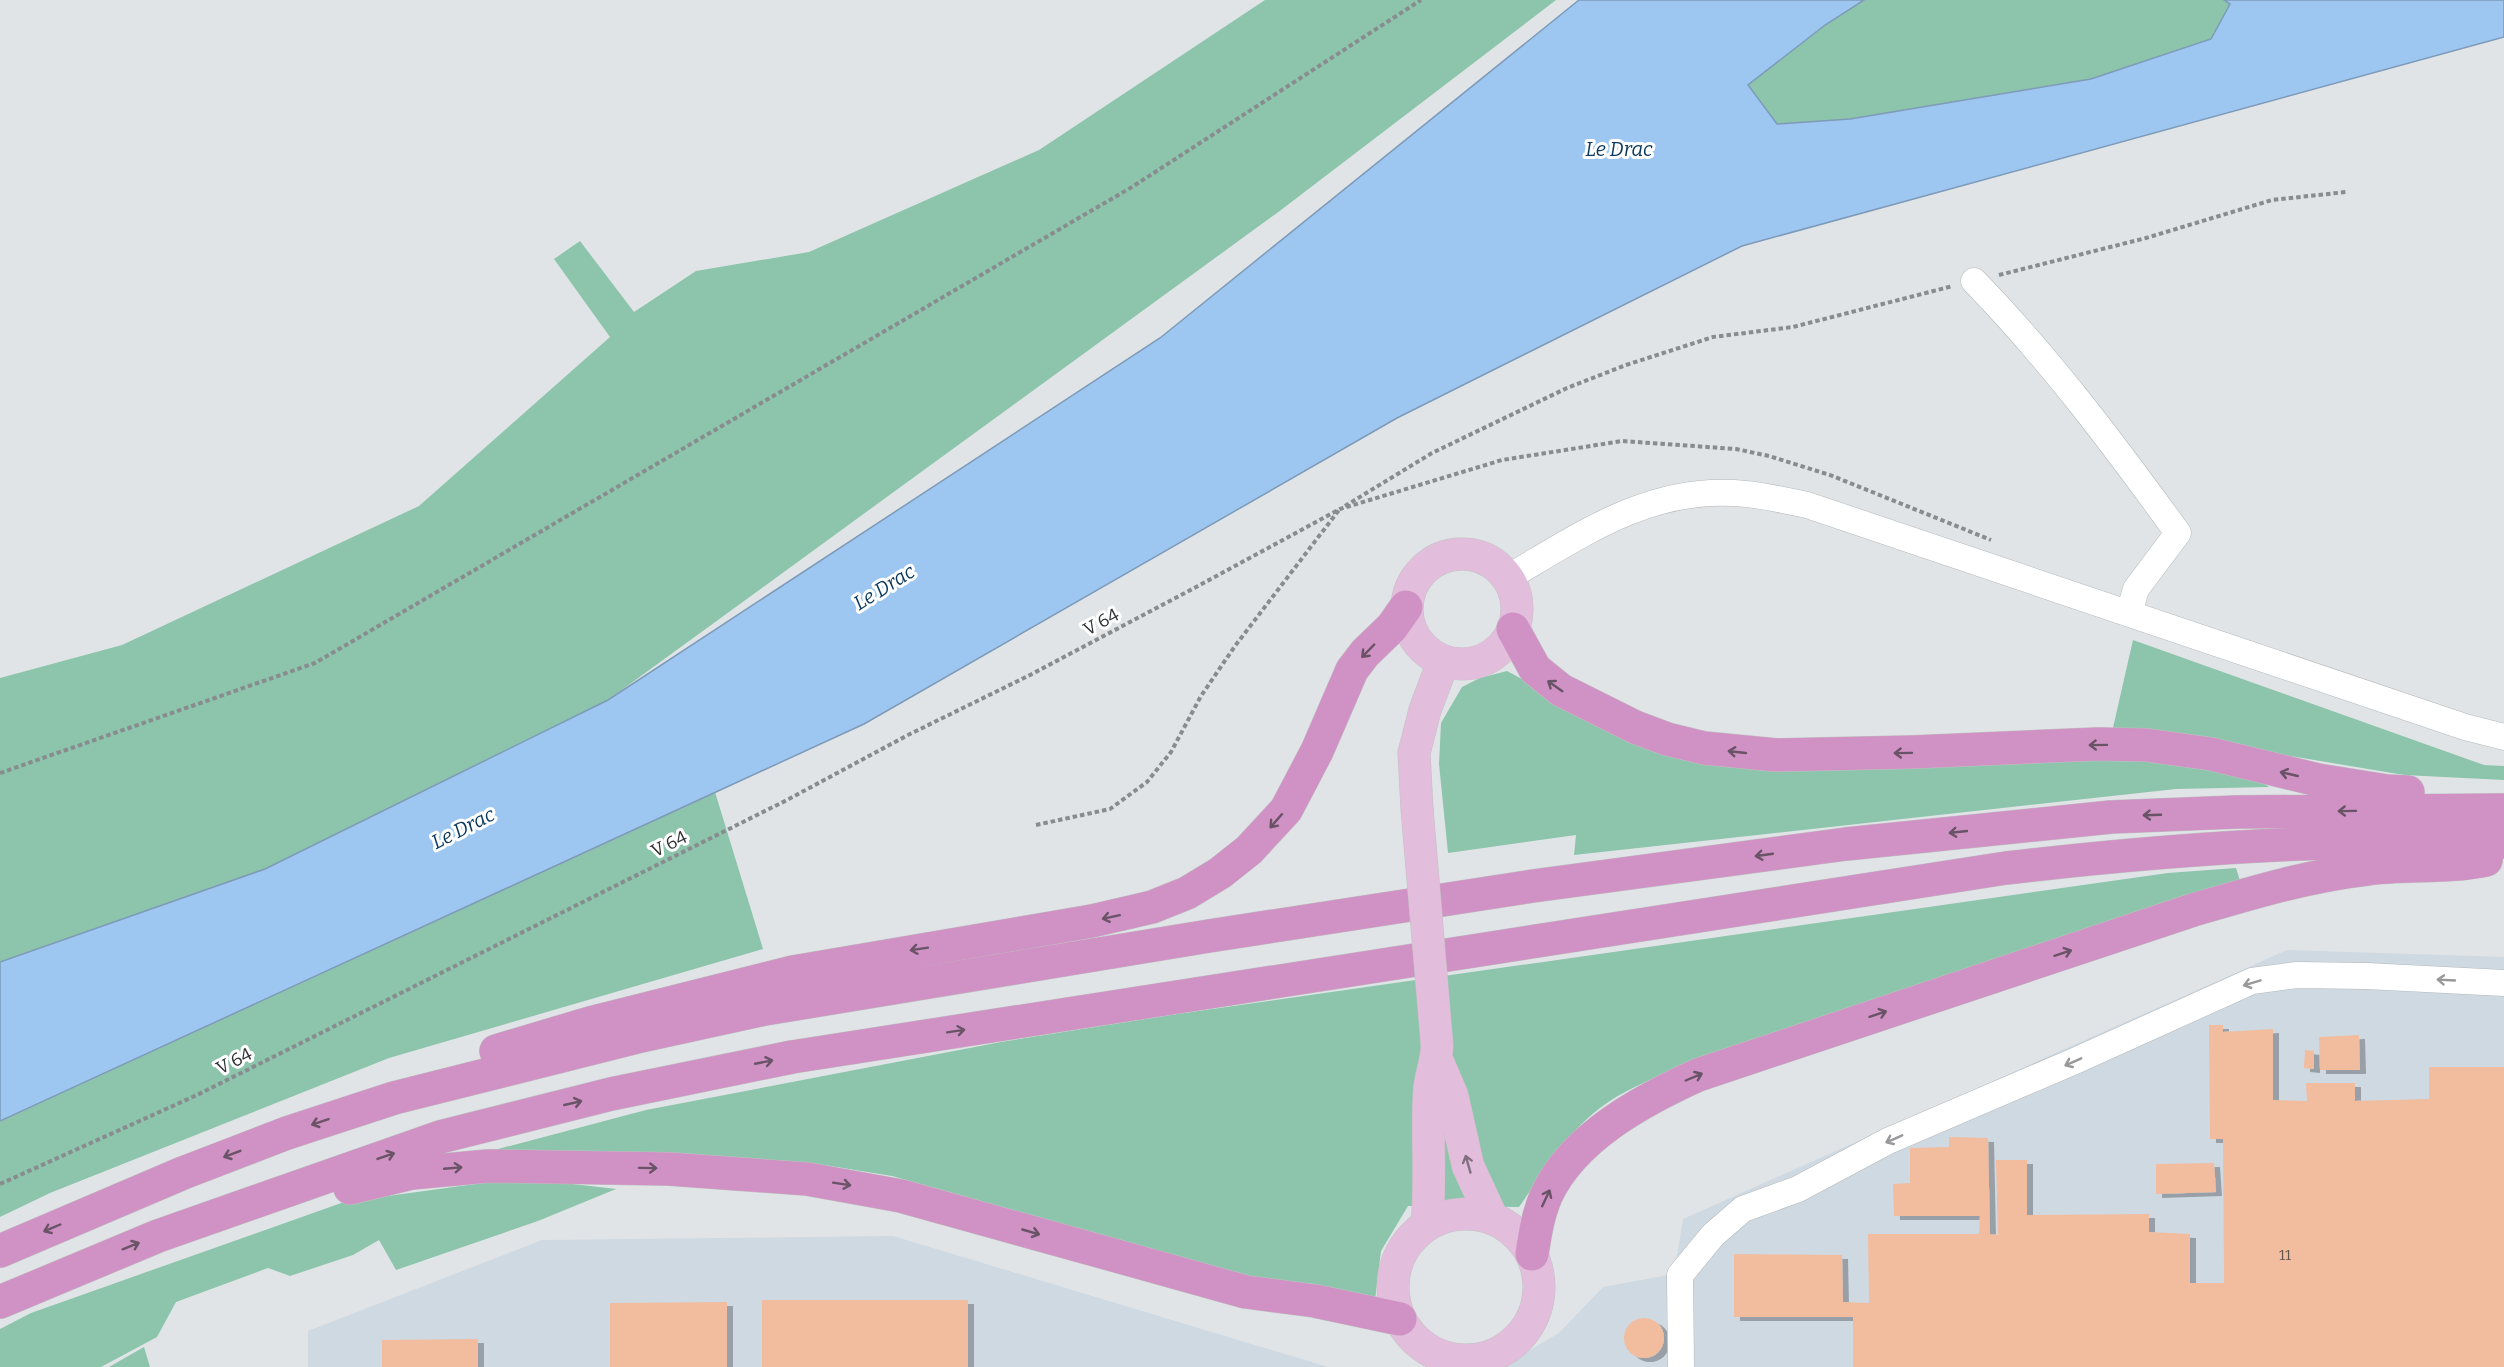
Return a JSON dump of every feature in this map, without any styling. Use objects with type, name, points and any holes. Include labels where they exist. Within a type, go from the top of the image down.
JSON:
[{"type":"highway","points":[[394,1098],[440,1067],[687,997],[805,970],[1101,919],[1152,907],[1187,893],[1220,873],[1249,850],[1286,810],[1317,751],[1341,690],[1352,670],[1365,652],[1392,627],[1406,607]]},
{"type":"highway","points":[[1513,629],[1535,669],[1561,690],[1592,708],[1635,727],[1667,739],[1704,748],[1786,755],[2098,744],[2146,745],[2211,754],[2318,780],[2387,791],[2433,792],[2469,809]]},
{"type":"highway","points":[[0,1251],[183,1173],[298,1130],[394,1098],[637,1037],[765,1009],[1545,884],[1846,844],[2100,818],[2236,812],[2504,810]]},
{"type":"highway","points":[[0,1302],[158,1236],[440,1137],[529,1113],[792,1057],[2006,868],[2128,854],[2219,848],[2364,842],[2480,840],[2504,842]]},
{"type":"highway","points":[[1532,1254],[1540,1213],[1547,1194],[1571,1161],[1610,1123],[1662,1091],[1698,1075],[2193,910],[2271,887],[2368,869],[2482,861],[2504,856]]},
{"type":"highway","points":[[251,1202],[305,1198],[412,1173],[488,1166],[669,1169],[807,1179],[901,1196],[1246,1292],[1316,1301],[1400,1318]]},
{"type":"main road","points":[[1469,554],[1491,562],[1507,578],[1514,590],[1516,603],[1513,629],[1507,642],[1485,660],[1472,664],[1443,662],[1423,650],[1416,641],[1407,619],[1406,607],[1412,585],[1426,567],[1446,556],[1469,554]]},
{"type":"main road","points":[[1443,662],[1425,710],[1414,753],[1437,1052],[1452,1095],[1468,1166],[1492,1218]]},
{"type":"main road","points":[[1427,1225],[1430,1198],[1429,1092],[1437,1052]]},
{"type":"main road","points":[[1459,1213],[1492,1218],[1516,1232],[1532,1254],[1539,1279],[1538,1305],[1523,1334],[1496,1360],[1443,1357],[1435,1359],[1414,1338],[1400,1318],[1393,1293],[1395,1267],[1407,1243],[1437,1219],[1459,1213]]},
{"type":"street","points":[[1974,281],[2016,325],[2096,421],[2178,533],[2136,589],[2128,613]]},
{"type":"street","points":[[1507,578],[1627,511],[1672,497],[1734,493],[1807,505],[2465,727],[2504,737]]},
{"type":"street","points":[[1682,1367],[1680,1275],[1713,1235],[1743,1209],[1798,1189],[1888,1142],[2252,981],[2297,975],[2504,983]]},
{"type":"path","points":[[0,773],[315,663],[1132,187],[1421,0]]},
{"type":"path","name":"V 64","points":[[0,1184],[197,1095],[787,800],[908,735],[1156,609],[1340,509],[1432,453],[1567,388],[1626,365],[1713,338],[1793,327],[2146,238],[2272,200],[2346,192]]},
{"type":"path","points":[[1036,825],[1110,809],[1147,782],[1171,752],[1201,696],[1235,646],[1340,509]]},
{"type":"shaded area","points":[[2287,950],[2504,957],[2504,1367],[1501,1367],[1559,1333],[1603,1287],[1674,1274],[1683,1219]]},
{"type":"shaded area","points":[[893,1236],[1328,1367],[308,1367],[308,1331],[542,1240]]},
{"type":"green space","points":[[1265,0],[1556,0],[1281,210],[608,700],[265,869],[0,962],[0,678],[122,645],[419,506],[610,337],[554,259],[580,241],[634,312],[696,271],[809,252],[1039,150]]},
{"type":"green space","points":[[1864,0],[2224,0],[2231,4],[2211,39],[2091,79],[1850,119],[1777,124],[1748,85],[1825,25]]},
{"type":"green space","points":[[2133,640],[2484,765],[2504,766],[2504,780],[2404,775],[2248,749],[2112,732]]},
{"type":"green space","points":[[1507,671],[1587,714],[1694,757],[2170,755],[2251,774],[2269,787],[2176,789],[1574,855],[1576,835],[1448,853],[1439,764],[1441,723],[1462,687],[1480,678]]},
{"type":"green space","points":[[715,792],[763,949],[389,1058],[50,1193],[0,1217],[0,1121]]},
{"type":"green space","points":[[2236,868],[2242,887],[1674,1070],[1636,1086],[1600,1108],[1577,1129],[1556,1154],[1519,1207],[1408,1206],[1381,1251],[1375,1300],[1314,1284],[1253,1278],[892,1176],[824,1165],[464,1158],[646,1110],[1001,1042],[1170,1015],[2168,873]]},
{"type":"green space","points":[[520,1178],[616,1189],[538,1221],[396,1270],[379,1240],[353,1255],[290,1276],[268,1268],[176,1302],[157,1337],[101,1367],[0,1367],[0,1329],[31,1313],[344,1202]]},
{"type":"green space","points":[[144,1347],[150,1367],[109,1367]]},
{"type":"water","name":"Le Drac","points":[[1579,0],[1864,0],[1825,25],[1748,85],[1777,124],[1850,119],[2091,79],[2211,39],[2230,4],[2224,0],[2504,0],[2504,37],[1742,246],[1397,418],[864,724],[0,1121],[0,962],[265,869],[608,700],[1160,338]]},
{"type":"building","points":[[2209,1025],[2223,1025],[2223,1032],[2273,1029],[2273,1100],[2307,1101],[2306,1083],[2355,1083],[2355,1101],[2429,1099],[2429,1067],[2504,1067],[2504,1367],[1853,1367],[1853,1317],[1734,1317],[1734,1254],[1842,1255],[1843,1302],[1869,1303],[1868,1234],[1979,1234],[1980,1216],[1894,1216],[1893,1184],[1910,1183],[1910,1148],[1949,1147],[1949,1137],[1988,1138],[1990,1234],[1998,1235],[1996,1160],[2027,1160],[2027,1215],[2149,1214],[2149,1232],[2190,1234],[2190,1283],[2224,1283],[2223,1139],[2210,1139]]},
{"type":"building","points":[[2359,1035],[2360,1070],[2320,1070],[2319,1037]]},
{"type":"building","points":[[2305,1050],[2314,1051],[2314,1069],[2304,1068]]},
{"type":"building","points":[[2214,1163],[2216,1192],[2156,1194],[2156,1164]]},
{"type":"building","points":[[762,1300],[968,1300],[968,1367],[762,1367]]},
{"type":"building","points":[[727,1302],[727,1367],[610,1367],[610,1303]]},
{"type":"building","points":[[1644,1318],[1652,1319],[1658,1324],[1663,1330],[1663,1346],[1658,1352],[1652,1357],[1644,1358],[1636,1357],[1630,1352],[1625,1346],[1624,1338],[1625,1330],[1630,1324],[1636,1319]]},
{"type":"building","points":[[478,1339],[478,1367],[382,1367],[382,1340]]}]
